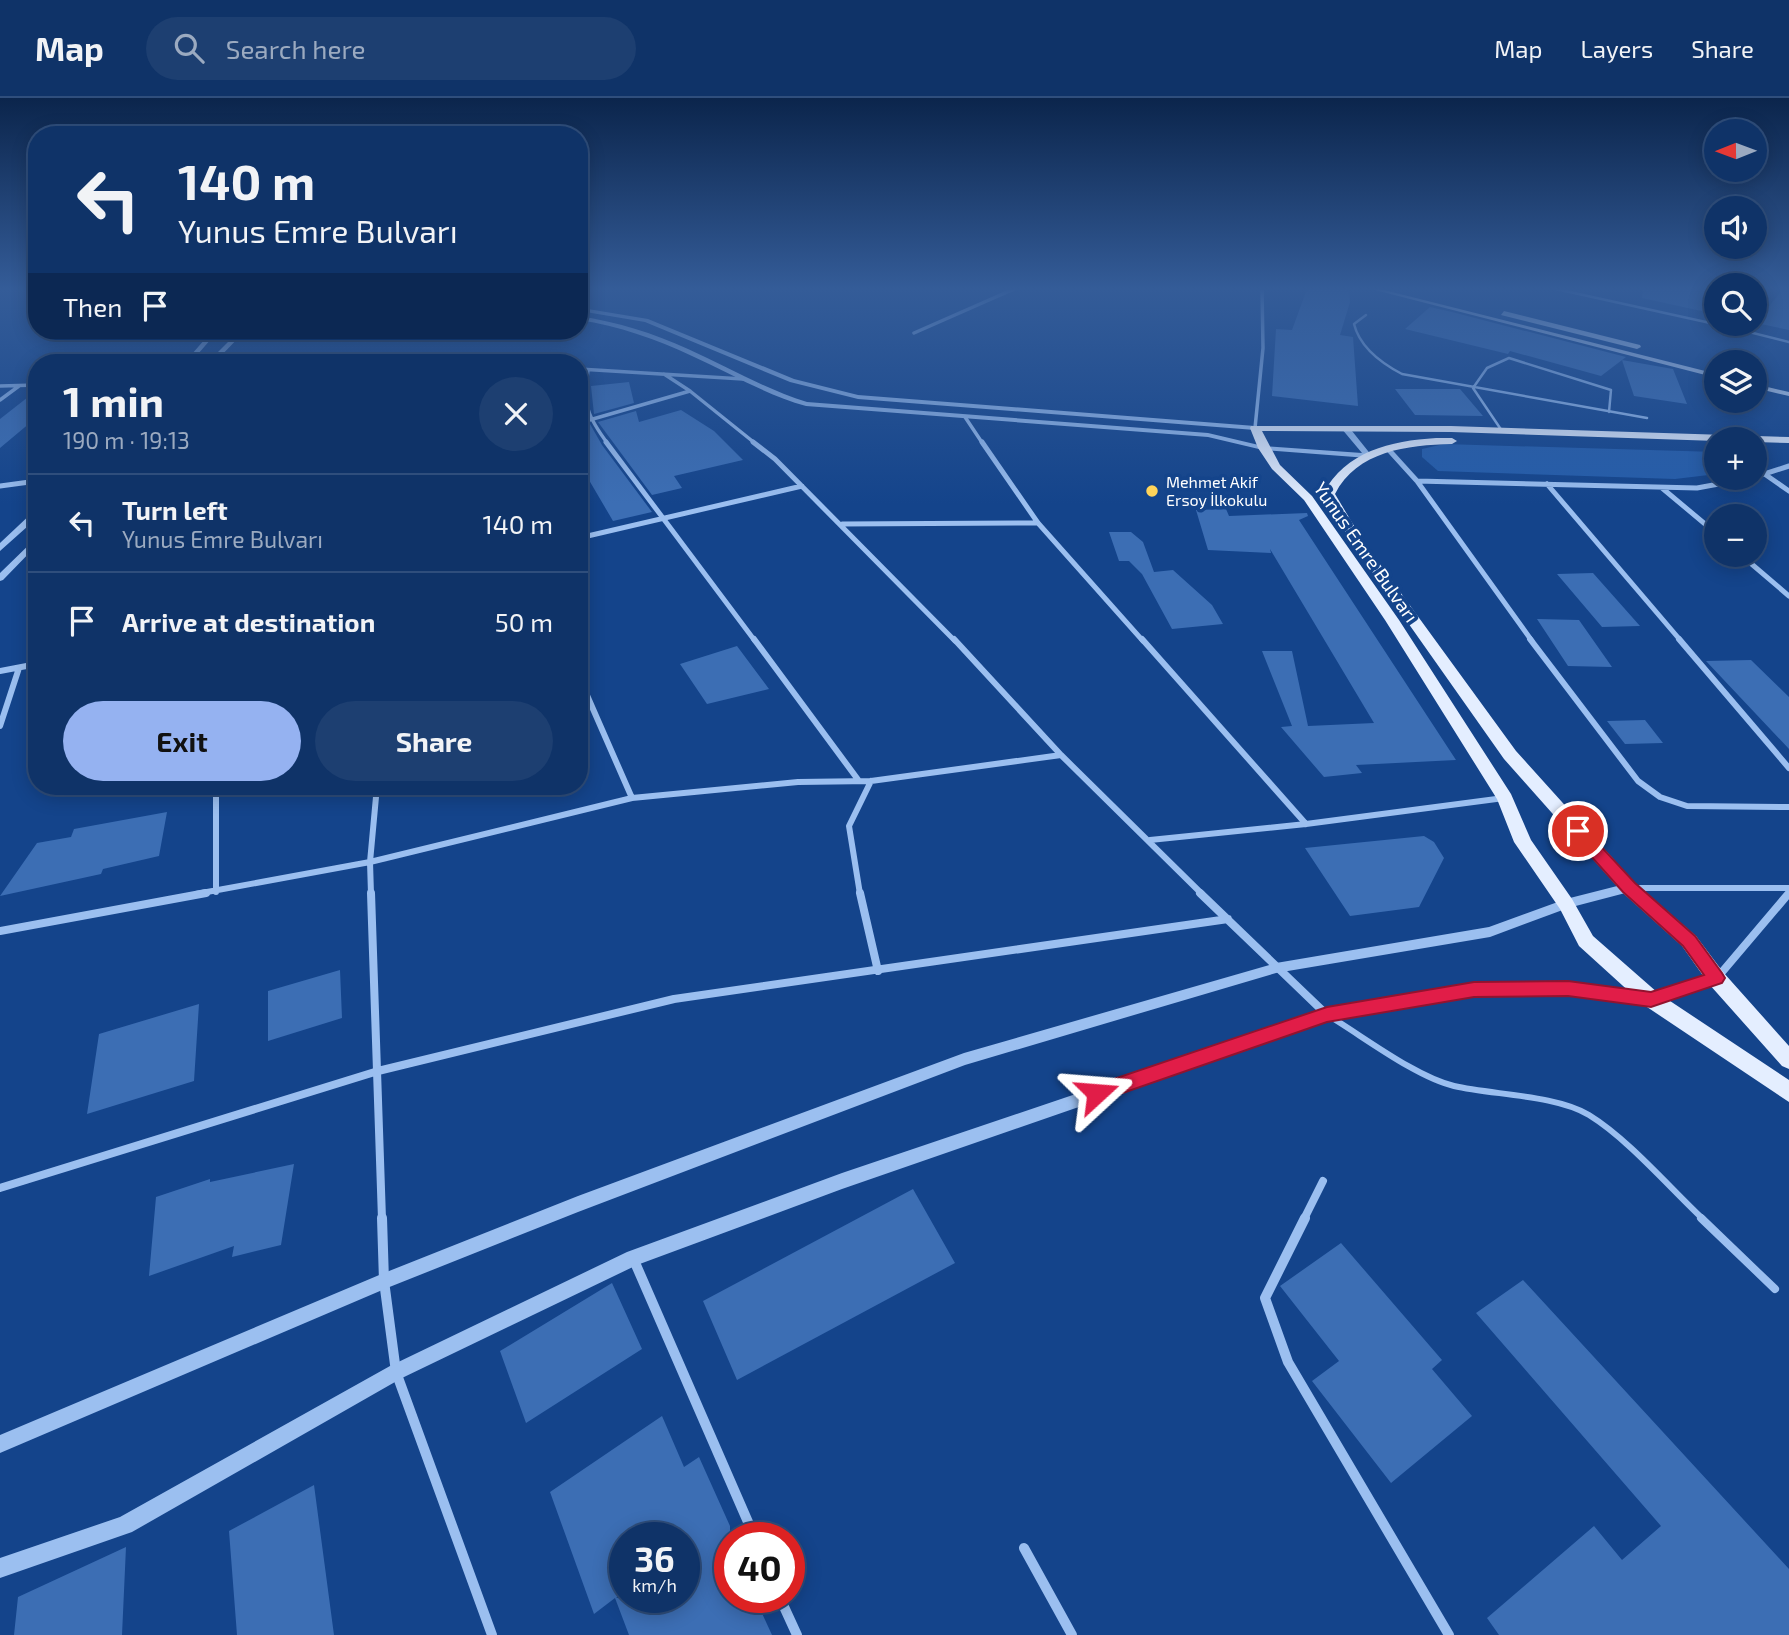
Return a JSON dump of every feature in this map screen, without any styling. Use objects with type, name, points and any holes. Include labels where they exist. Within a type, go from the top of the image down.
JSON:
[{"type":"main road","points":[[1657,361],[1704,373]]},
{"type":"main road","points":[[1767,380],[1789,385]]},
{"type":"main road","points":[[1767,389],[1789,394]]},
{"type":"main road","points":[[1255,428],[1502,431],[1789,440]]},
{"type":"main road","name":"Yunus Emre Bulvarı","points":[[1255,428],[1263,448],[1276,467],[1308,498],[1392,620],[1505,798],[1523,842],[1566,904],[1586,941],[1651,999],[1789,1092]]},
{"type":"main road","name":"Yunus Emre Bulvarı","points":[[1704,449],[1442,440],[1388,449],[1368,456],[1333,482],[1329,494],[1356,542],[1510,755],[1629,888],[1689,941],[1716,978],[1789,1059]]},
{"type":"main road","points":[[1767,450],[1789,451]]},
{"type":"street","points":[[705,361],[780,397],[806,404],[1208,435],[1263,448],[1368,456]]},
{"type":"street","points":[[744,361],[792,381],[858,397],[1255,428],[1263,361]]},
{"type":"street","points":[[588,370],[743,379]]},
{"type":"street","points":[[664,374],[690,391],[775,459],[934,618],[1061,755],[1327,1015]]},
{"type":"street","points":[[0,386],[28,386]]},
{"type":"street","points":[[0,400],[19,386]]},
{"type":"street","points":[[588,422],[690,391]]},
{"type":"street","points":[[588,409],[592,421],[859,781]]},
{"type":"street","points":[[965,417],[1038,523],[1306,824]]},
{"type":"street","points":[[1345,428],[1368,456]]},
{"type":"street","points":[[1388,449],[1417,481],[1571,696],[1638,781],[1660,797],[1686,806],[1789,807]]},
{"type":"street","points":[[1767,475],[1789,466]]},
{"type":"street","points":[[1767,476],[1789,491]]},
{"type":"street","points":[[1417,481],[1704,487]]},
{"type":"street","points":[[0,486],[28,482]]},
{"type":"street","points":[[1547,484],[1789,768]]},
{"type":"street","points":[[588,536],[802,486]]},
{"type":"street","points":[[1661,487],[1704,523]]},
{"type":"street","points":[[0,548],[28,522]]},
{"type":"street","points":[[842,524],[1038,523]]},
{"type":"street","points":[[0,578],[28,549]]},
{"type":"street","points":[[1755,567],[1789,596]]},
{"type":"street","points":[[0,671],[28,666]]},
{"type":"street","points":[[0,726],[19,668]]},
{"type":"street","points":[[588,698],[632,798]]},
{"type":"street","points":[[0,931],[370,862],[632,798],[798,782],[871,781],[1061,755]]},
{"type":"street","points":[[871,781],[849,825],[853,862],[878,971]]},
{"type":"street","points":[[216,795],[216,892]]},
{"type":"street","points":[[376,795],[370,862],[384,1281],[396,1372],[492,1635]]},
{"type":"street","points":[[1150,840],[1306,824],[1505,798]]},
{"type":"street","points":[[0,1444],[384,1281],[578,1204],[964,1059],[1276,968],[1490,932],[1566,904],[1629,888],[1789,890]]},
{"type":"street","points":[[0,1568],[125,1525],[396,1372],[633,1258],[842,1181],[1327,1015],[1474,990],[1568,988],[1651,999],[1716,978],[1789,890]]},
{"type":"street","points":[[0,1188],[378,1070],[674,999],[1228,919]]},
{"type":"street","points":[[1323,1181],[1265,1298],[1288,1362],[1449,1635]]},
{"type":"street","points":[[633,1258],[748,1522]]},
{"type":"street","points":[[1024,1548],[1072,1635]]},
{"type":"street","points":[[787,1613],[797,1635]]},
{"type":"lane","points":[[1379,361],[1384,366],[1402,374],[1647,418]]},
{"type":"lane","points":[[1473,388],[1483,370],[1493,361]]},
{"type":"lane","points":[[1518,361],[1611,390],[1609,412]]},
{"type":"lane","points":[[1473,388],[1502,431]]},
{"type":"lane","points":[[1327,1015],[1429,1077],[1452,1086],[1570,1106],[1590,1115],[1775,1289]]},
{"type":"shaded area","points":[[1444,444],[1704,452],[1704,476],[1675,479],[1438,471],[1422,457],[1422,449]]},
{"type":"building","points":[[1274,361],[1355,361],[1358,406],[1272,396]]},
{"type":"building","points":[[1545,361],[1621,361],[1601,376]]},
{"type":"building","points":[[1622,361],[1673,369],[1687,404],[1634,396]]},
{"type":"building","points":[[629,382],[634,403],[594,414],[591,386]]},
{"type":"building","points":[[1395,389],[1460,389],[1483,416],[1415,415]]},
{"type":"building","points":[[28,397],[28,425],[0,448],[0,419]]},
{"type":"building","points":[[681,410],[714,431],[743,460],[674,476],[682,488],[652,495],[598,422],[636,411],[639,422]]},
{"type":"building","points":[[588,425],[652,512],[613,521],[588,478]]},
{"type":"building","points":[[1226,509],[1229,516],[1307,513],[1308,516],[1299,520],[1456,760],[1356,765],[1362,773],[1324,777],[1281,727],[1292,726],[1262,651],[1292,651],[1308,726],[1374,723],[1270,549],[1271,553],[1208,550],[1196,510]]},
{"type":"building","points":[[1109,532],[1131,532],[1143,542],[1154,572],[1173,570],[1212,605],[1223,624],[1172,629],[1142,574],[1129,561],[1119,561]]},
{"type":"building","points":[[1593,573],[1640,626],[1602,627],[1557,574]]},
{"type":"building","points":[[1537,619],[1579,620],[1612,667],[1568,666]]},
{"type":"building","points":[[737,646],[769,689],[707,704],[680,664]]},
{"type":"building","points":[[1751,660],[1789,697],[1789,749],[1706,661]]},
{"type":"building","points":[[1645,720],[1663,743],[1625,744],[1607,721]]},
{"type":"building","points":[[167,812],[159,856],[103,869],[101,874],[0,896],[37,843],[71,837],[74,829]]},
{"type":"building","points":[[1424,836],[1434,842],[1444,858],[1419,907],[1350,916],[1305,848]]},
{"type":"building","points":[[340,970],[342,1018],[268,1041],[268,991]]},
{"type":"building","points":[[199,1004],[194,1081],[87,1114],[99,1034]]},
{"type":"building","points":[[294,1164],[281,1245],[232,1257],[234,1246],[149,1276],[156,1197],[210,1179],[210,1182]]},
{"type":"building","points":[[913,1189],[955,1263],[737,1380],[703,1301]]},
{"type":"building","points":[[1341,1243],[1442,1360],[1432,1369],[1472,1416],[1391,1483],[1312,1381],[1339,1361],[1280,1286]]},
{"type":"building","points":[[1523,1280],[1789,1569],[1789,1635],[1499,1635],[1487,1618],[1594,1526],[1622,1560],[1661,1526],[1476,1313]]},
{"type":"building","points":[[612,1283],[642,1349],[526,1423],[500,1351]]},
{"type":"building","points":[[662,1416],[684,1467],[699,1457],[728,1522],[714,1522],[714,1613],[762,1613],[772,1635],[629,1635],[621,1613],[700,1613],[700,1522],[609,1522],[609,1603],[594,1614],[550,1492]]},
{"type":"building","points":[[314,1485],[334,1635],[237,1635],[229,1531]]},
{"type":"building","points":[[126,1547],[122,1635],[14,1635],[18,1597]]},
{"type":"place","name":"Mehmet Akif Ersoy İlkokulu","points":[[1152,491]]},
{"type":"route","points":[[1097,1093],[1327,1015],[1474,990],[1568,988],[1651,999],[1716,978],[1689,941],[1629,888],[1578,831]]}]
